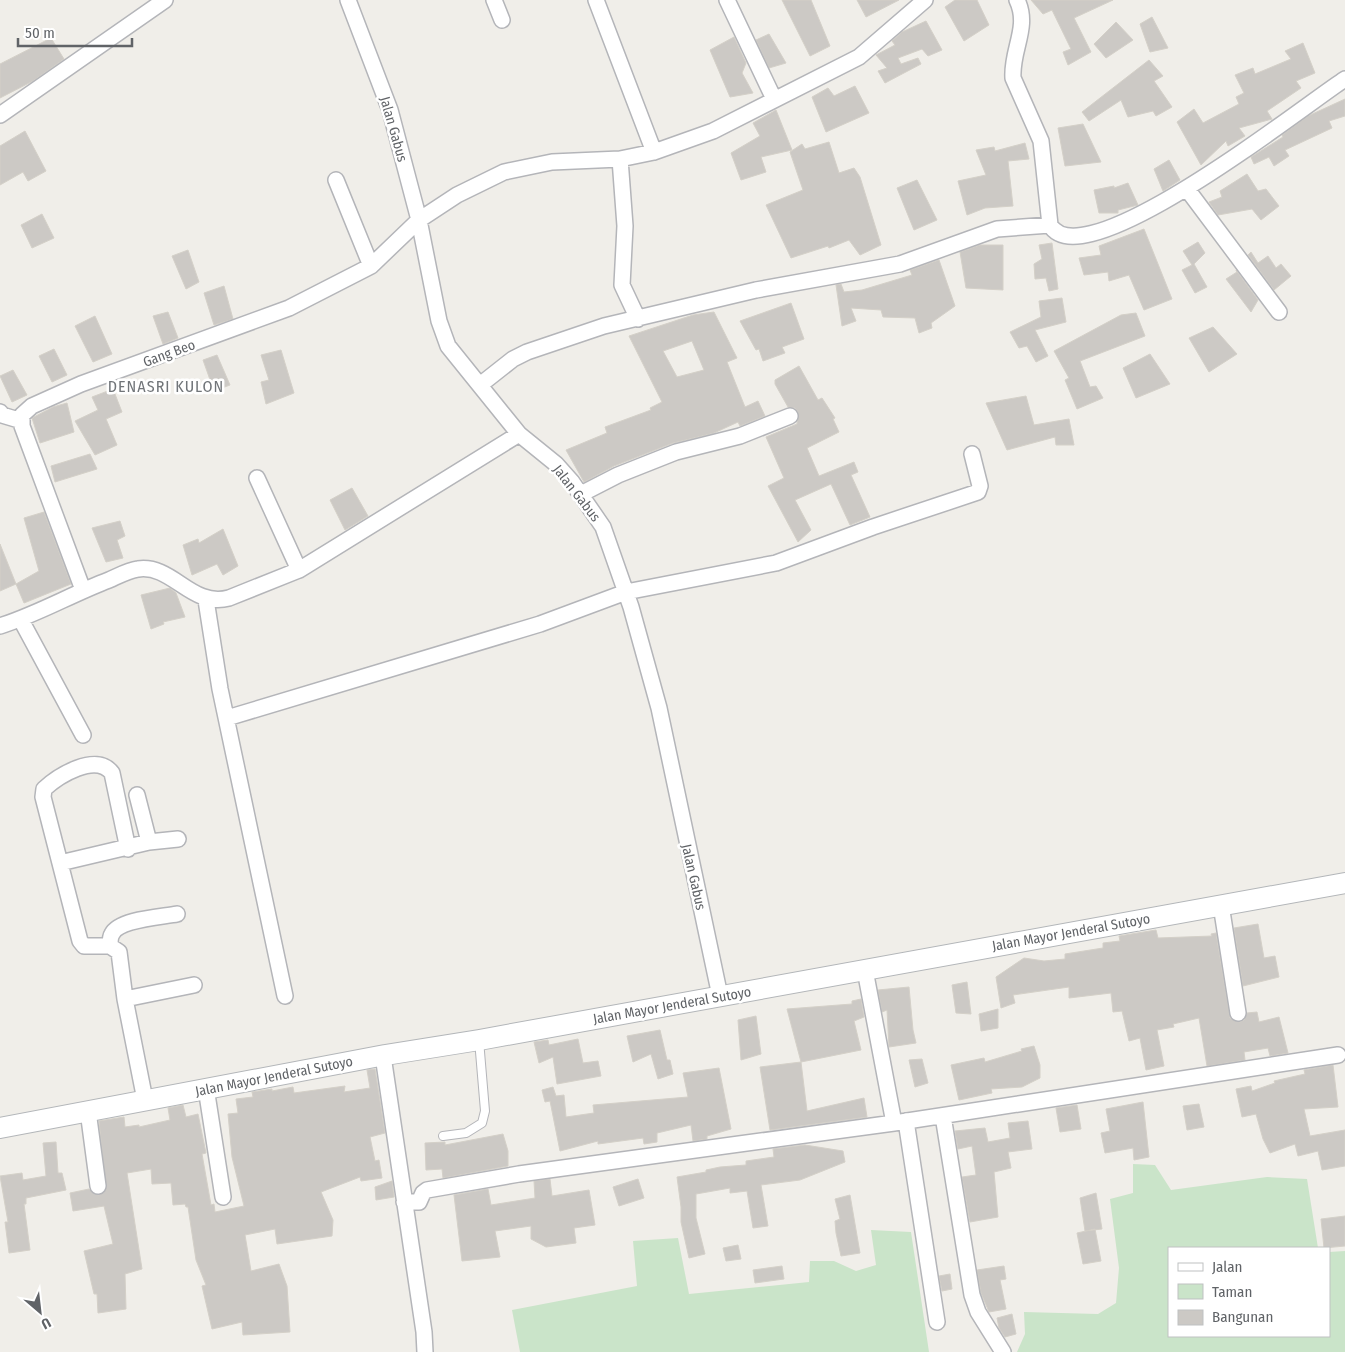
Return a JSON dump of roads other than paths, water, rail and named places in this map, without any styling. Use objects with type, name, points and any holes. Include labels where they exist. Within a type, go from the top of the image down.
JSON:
[{"type":"main road","name":"Jalan Mayor Jenderal Sutoyo","points":[[0,1128],[390,1054],[479,1040],[1345,883]]},
{"type":"street","points":[[0,115],[165,0]]},
{"type":"street","name":"Jalan Gabus","points":[[348,0],[390,110],[419,220],[439,321],[448,346],[519,434],[556,464],[581,494],[603,528],[628,599],[659,708],[720,996]]},
{"type":"street","points":[[494,0],[502,20]]},
{"type":"street","points":[[596,0],[654,152]]},
{"type":"street","points":[[727,0],[774,99]]},
{"type":"street","name":"Gang Beo","points":[[22,421],[22,415],[32,406],[81,384],[289,308],[371,266],[419,220],[457,195],[504,172],[552,162],[620,159],[654,152],[713,131],[859,57],[925,0]]},
{"type":"street","points":[[1017,0],[1023,12],[1023,24],[1012,67],[1013,78],[1041,141],[1050,224],[1054,231],[1070,236],[1120,225],[1187,189],[1345,79]]},
{"type":"street","points":[[620,159],[626,226],[622,285],[638,318]]},
{"type":"street","points":[[336,180],[371,266]]},
{"type":"street","points":[[1187,189],[1279,312]]},
{"type":"street","points":[[480,385],[513,359],[527,352],[604,326],[756,290],[900,264],[997,229],[1050,224]]},
{"type":"street","points":[[0,412],[2,415],[22,421],[83,590]]},
{"type":"street","points":[[498,448],[503,416]]},
{"type":"street","points":[[581,494],[618,475],[676,452],[740,436],[790,416]]},
{"type":"street","points":[[0,626],[21,620],[83,590],[137,569],[154,569],[206,600],[219,601],[229,598],[299,570],[519,434]]},
{"type":"street","points":[[227,718],[628,599],[776,563],[873,527],[978,492],[980,486],[972,454]]},
{"type":"street","points":[[257,478],[299,570]]},
{"type":"street","points":[[206,600],[227,718],[286,996]]},
{"type":"street","points":[[21,620],[83,735]]},
{"type":"street","points":[[128,849],[112,773],[108,768],[82,766],[55,779],[44,789],[43,797],[84,946],[110,946],[119,952],[125,999],[145,1100]]},
{"type":"street","points":[[118,801],[144,794],[149,842]]},
{"type":"street","points":[[60,863],[128,849],[149,842],[178,839]]},
{"type":"street","points":[[1220,905],[1238,1014]]},
{"type":"street","points":[[110,946],[112,934],[119,927],[128,923],[177,914]]},
{"type":"street","points":[[865,970],[900,1122],[937,1322]]},
{"type":"street","points":[[125,999],[194,985]]},
{"type":"street","points":[[390,1054],[411,1202],[425,1352]]},
{"type":"street","points":[[411,1202],[424,1191],[519,1174],[943,1116],[1338,1055]]},
{"type":"street","points":[[206,1088],[223,1197]]},
{"type":"street","points":[[88,1111],[98,1186]]},
{"type":"street","points":[[943,1116],[972,1295],[978,1312],[1003,1352]]},
{"type":"lane","points":[[443,1136],[466,1132],[482,1123],[485,1111],[479,1040]]},
{"type":"district","name":"DENASRI KULON","points":[[166,386]]}]
